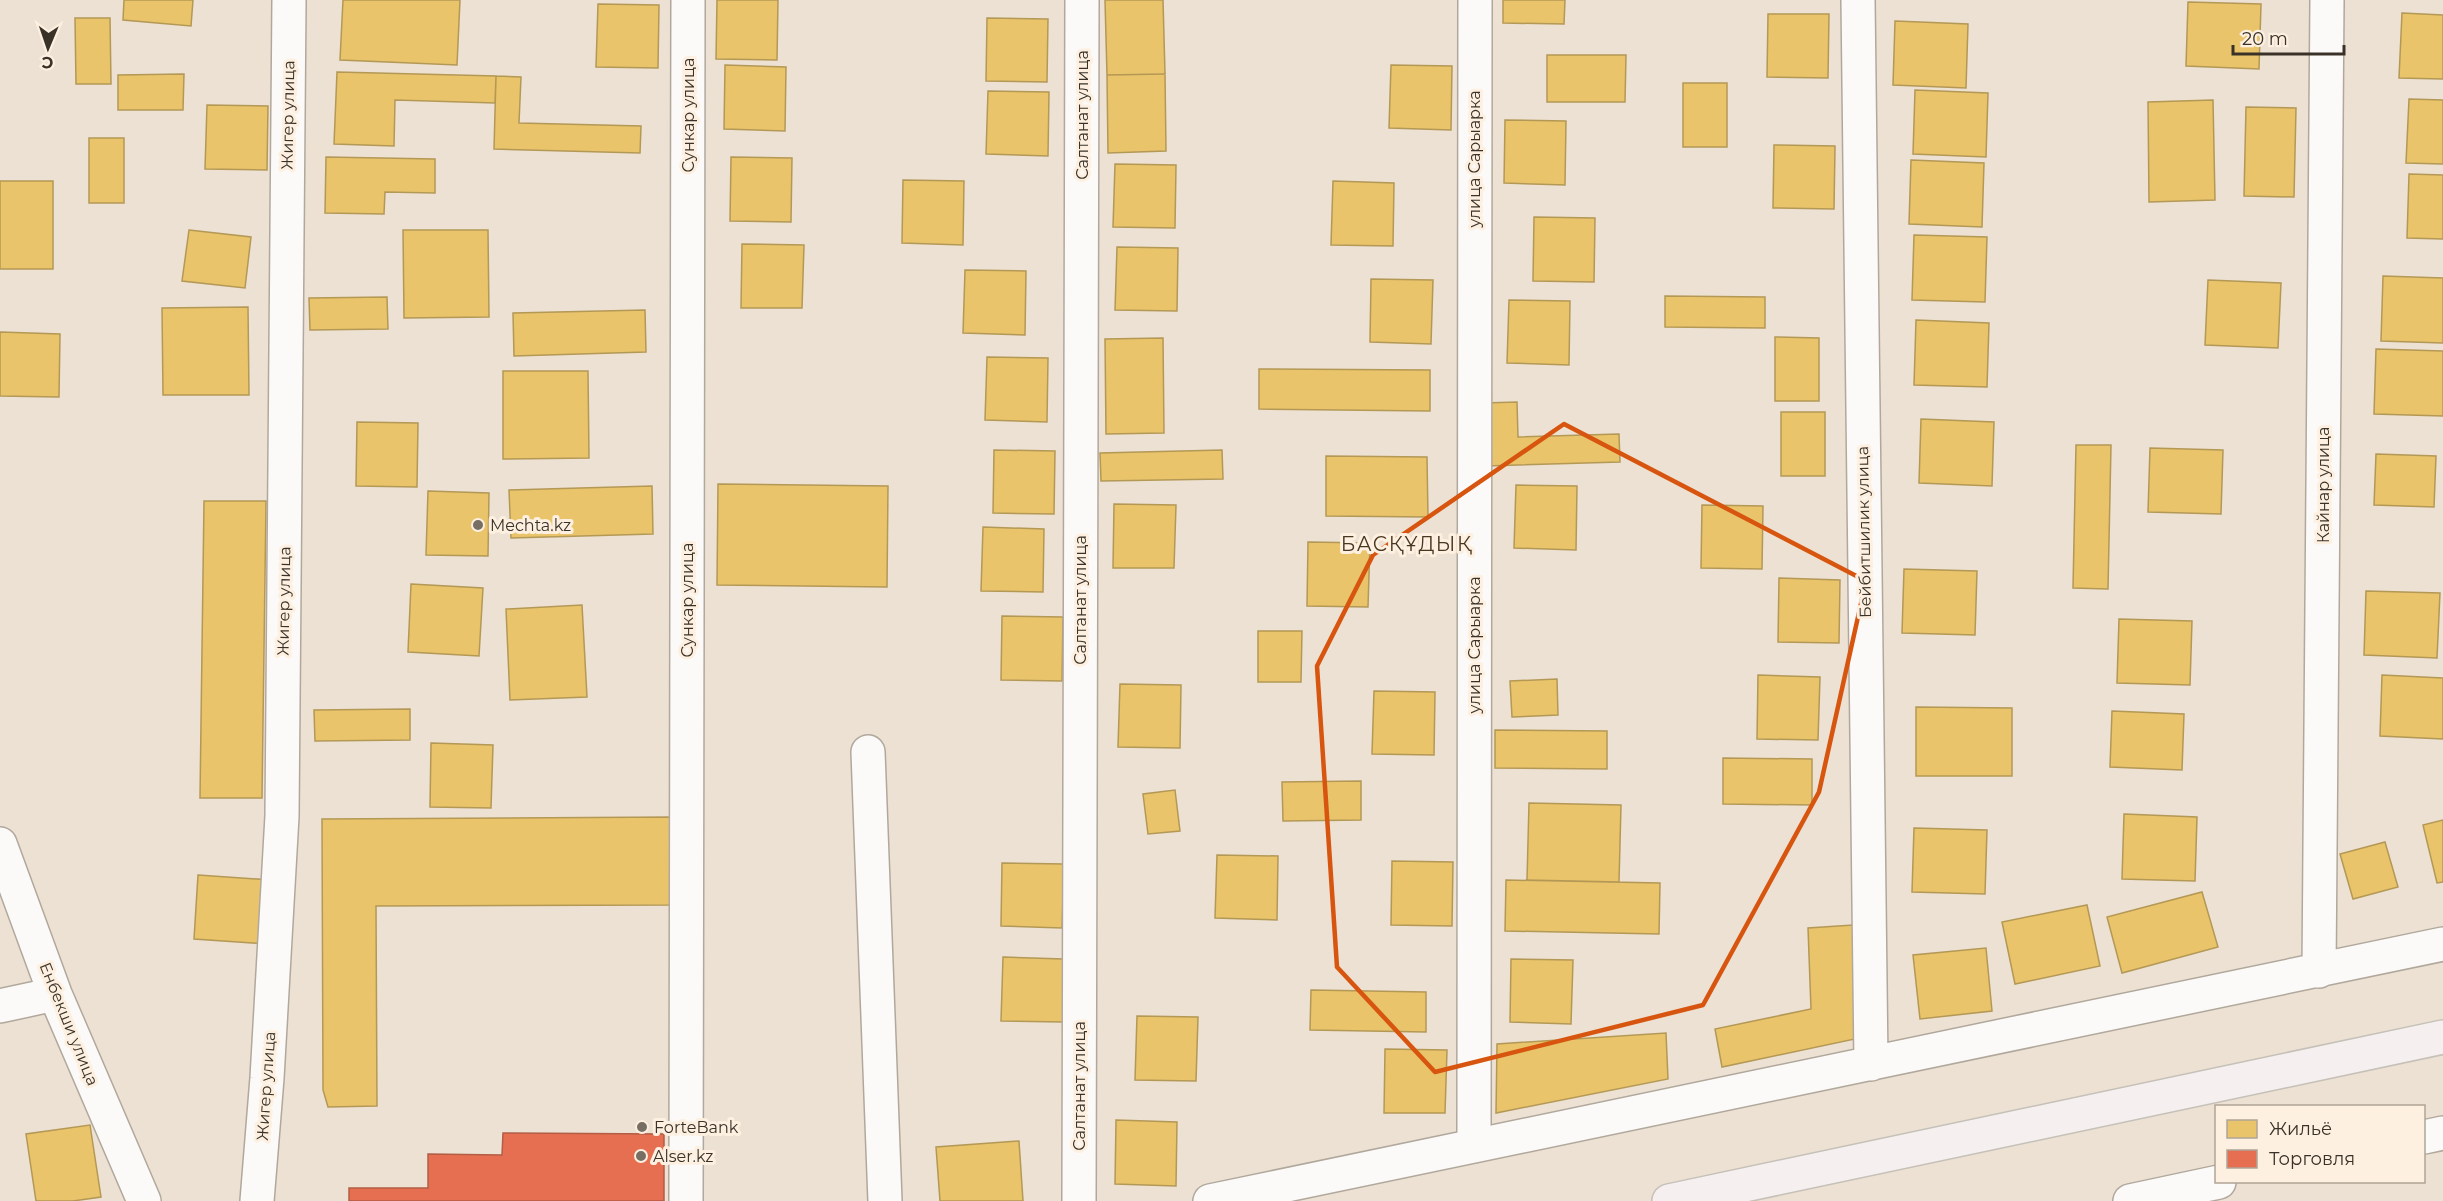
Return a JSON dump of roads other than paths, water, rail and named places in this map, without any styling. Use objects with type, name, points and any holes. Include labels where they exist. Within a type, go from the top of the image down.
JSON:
[{"type":"main road","points":[[1669,1201],[2443,1037]]},
{"type":"street","name":"Жигер улица","points":[[257,1201],[267,1078],[282,816],[289,0]]},
{"type":"street","name":"Сункар улица","points":[[686,1201],[688,0]]},
{"type":"street","name":"Салтанат улица","points":[[1079,1201],[1082,0]]},
{"type":"street","name":"улица Сарыарка","points":[[1474,1146],[1475,0]]},
{"type":"street","name":"Бейбитшилик улица","points":[[1858,0],[1871,1064]]},
{"type":"street","name":"Кайнар улица","points":[[2319,971],[2327,0]]},
{"type":"street","points":[[868,752],[885,1201]]},
{"type":"street","name":"Енбекши улица","points":[[0,844],[55,994],[144,1201]]},
{"type":"street","points":[[1210,1201],[2443,944]]},
{"type":"street","points":[[0,1006],[55,994]]},
{"type":"street","points":[[2425,1137],[2443,1133]]},
{"type":"street","points":[[2130,1201],[2215,1183]]},
{"type":"place","name":"Mechta.kz","points":[[478,525]]},
{"type":"place","name":"ForteBank","points":[[642,1127]]},
{"type":"place","name":"Alser.kz","points":[[641,1156]]},
{"type":"district","name":"БАСҚҰДЫҚ","points":[[1407,544]]}]
